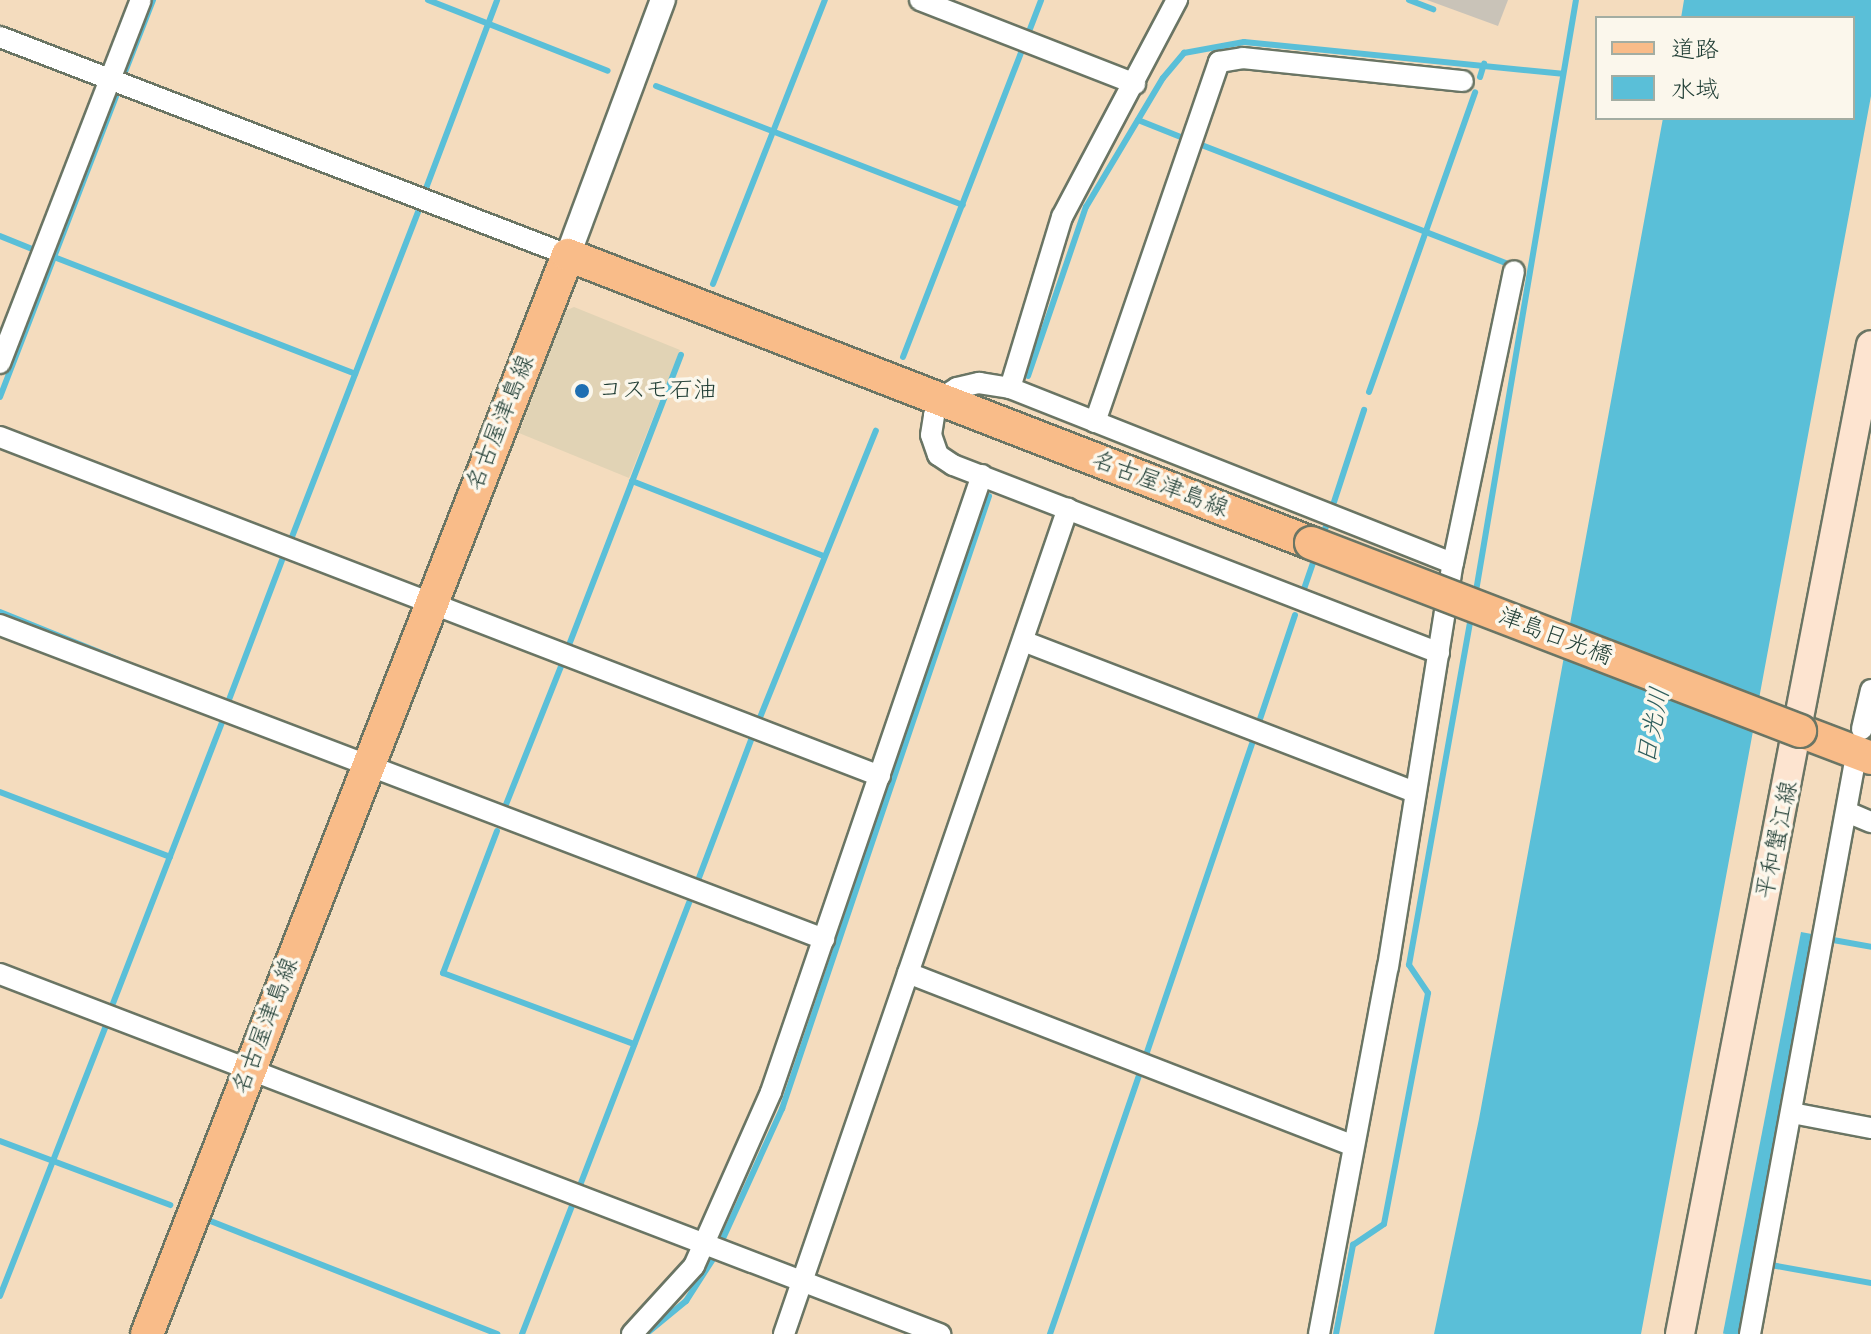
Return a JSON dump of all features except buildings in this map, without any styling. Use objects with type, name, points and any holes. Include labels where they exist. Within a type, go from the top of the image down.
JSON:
[{"type":"main road","name":"名古屋津島線","points":[[147,1334],[365,767],[568,255],[1311,543]]},
{"type":"main road","name":"平和蟹江線","points":[[1680,1334],[1800,731],[1871,345]]},
{"type":"main road","name":"津島日光橋","points":[[1311,543],[1800,731]]},
{"type":"main road","points":[[1800,731],[1865,739]]},
{"type":"street","points":[[0,363],[141,0]]},
{"type":"street","points":[[0,37],[568,255],[663,0]]},
{"type":"street","points":[[920,0],[1135,84]]},
{"type":"street","points":[[1010,388],[1062,217],[1080,175],[1135,84],[1177,0]]},
{"type":"street","points":[[1095,422],[1219,62],[1243,58],[1463,81]]},
{"type":"street","points":[[1319,1334],[1453,563],[1514,271]]},
{"type":"street","points":[[1439,653],[982,475],[938,455],[931,435],[940,399],[979,383],[1010,388],[1453,563]]},
{"type":"street","points":[[0,437],[880,776]]},
{"type":"street","points":[[632,1334],[716,1247],[982,475]]},
{"type":"street","points":[[784,1334],[1068,508]]},
{"type":"street","points":[[0,625],[365,767],[824,939]]},
{"type":"street","points":[[1023,641],[1415,792]]},
{"type":"street","points":[[1750,1334],[1847,812],[1865,739],[1871,690]]},
{"type":"street","points":[[1847,812],[1871,822]]},
{"type":"street","points":[[908,973],[1353,1146]]},
{"type":"street","points":[[0,974],[940,1334]]},
{"type":"street","points":[[1792,1113],[1871,1128]]},
{"type":"shaded area","points":[[1427,0],[1508,0],[1498,26]]},
{"type":"shaded area","points":[[574,307],[680,350],[629,478],[519,433],[565,311]]},
{"type":"water","name":"日光川","points":[[1684,0],[1871,0],[1871,96],[1641,1334],[1434,1334],[1479,1119],[1663,120],[1855,120],[1855,16],[1681,16]]},
{"type":"water","points":[[1801,932],[1816,935],[1738,1334],[1723,1333]]},
{"type":"waterway","points":[[125,72],[153,0]]},
{"type":"waterway","points":[[428,0],[608,71]]},
{"type":"waterway","points":[[425,191],[497,0]]},
{"type":"waterway","points":[[713,284],[825,0]]},
{"type":"waterway","points":[[1030,29],[1041,0]]},
{"type":"waterway","points":[[1409,0],[1433,9]]},
{"type":"waterway","points":[[1475,597],[1576,0]]},
{"type":"waterway","points":[[1028,376],[1086,207],[1163,78],[1184,53],[1244,42],[1562,74]]},
{"type":"waterway","points":[[903,357],[1021,52]]},
{"type":"waterway","points":[[1480,77],[1484,64]]},
{"type":"waterway","points":[[656,86],[963,205]]},
{"type":"waterway","points":[[1369,392],[1475,92]]},
{"type":"waterway","points":[[0,397],[116,96]]},
{"type":"waterway","points":[[1138,120],[1183,138]]},
{"type":"waterway","points":[[1199,144],[1508,264]]},
{"type":"waterway","points":[[290,542],[420,207]]},
{"type":"waterway","points":[[0,236],[35,250]]},
{"type":"waterway","points":[[54,257],[355,374]]},
{"type":"waterway","points":[[569,645],[681,355]]},
{"type":"waterway","points":[[1334,502],[1364,410]]},
{"type":"waterway","points":[[759,720],[876,431]]},
{"type":"waterway","points":[[632,481],[823,556]]},
{"type":"waterway","points":[[646,1334],[686,1301],[715,1256],[782,1109],[989,496]]},
{"type":"waterway","points":[[1322,536],[1327,524]]},
{"type":"waterway","points":[[1304,589],[1316,554]]},
{"type":"waterway","points":[[227,705],[284,555]]},
{"type":"waterway","points":[[0,612],[119,660]]},
{"type":"waterway","points":[[1258,725],[1295,615]]},
{"type":"waterway","points":[[1336,1334],[1353,1245],[1384,1224],[1428,993],[1409,965],[1471,616]]},
{"type":"waterway","points":[[505,807],[561,666]]},
{"type":"waterway","points":[[112,1006],[223,720]]},
{"type":"waterway","points":[[697,883],[751,740]]},
{"type":"waterway","points":[[1145,1058],[1253,740]]},
{"type":"waterway","points":[[0,792],[170,857]]},
{"type":"waterway","points":[[497,831],[443,973],[634,1044]]},
{"type":"waterway","points":[[579,1188],[690,901]]},
{"type":"waterway","points":[[1833,940],[1871,947]]},
{"type":"waterway","points":[[0,1296],[106,1025]]},
{"type":"waterway","points":[[1050,1334],[1140,1072]]},
{"type":"waterway","points":[[0,1141],[170,1205]]},
{"type":"waterway","points":[[522,1334],[572,1206]]},
{"type":"waterway","points":[[208,1220],[497,1334]]},
{"type":"waterway","points":[[1771,1265],[1871,1283]]},
{"type":"place","name":"コスモ石油","points":[[582,391]]}]
